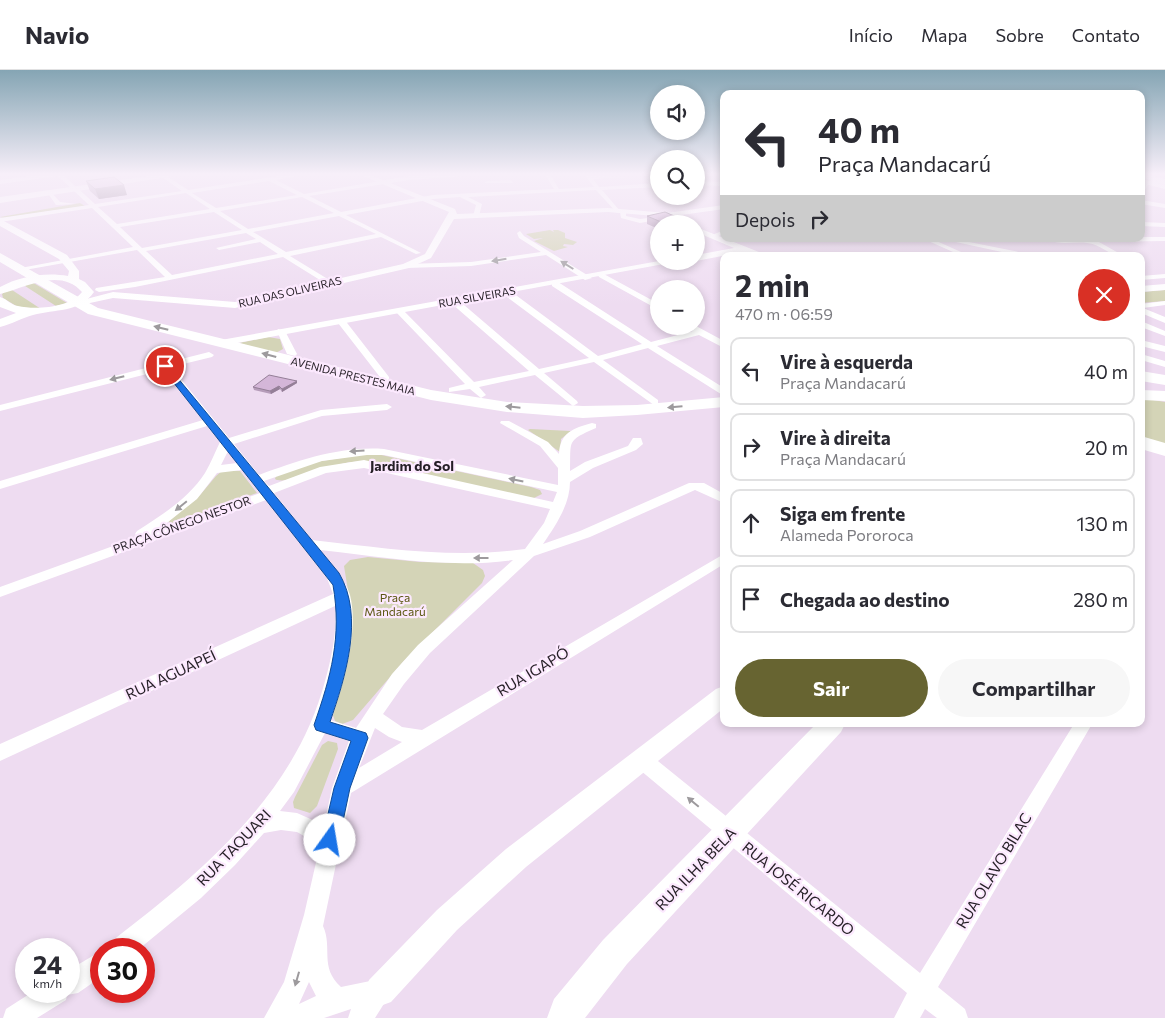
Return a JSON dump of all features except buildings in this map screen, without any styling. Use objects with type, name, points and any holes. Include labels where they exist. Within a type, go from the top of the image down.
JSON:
[{"type":"highway","name":"AVENIDA PRESTES MAIA","points":[[0,257],[76,303],[106,315],[410,405],[505,423],[592,426],[720,415]]},
{"type":"highway","name":"AVENIDA PRESTES MAIA","points":[[0,275],[54,309],[100,327],[179,346],[212,346],[392,386],[507,407],[603,412],[720,402]]},
{"type":"highway","points":[[1145,375],[1165,378]]},
{"type":"highway","points":[[1145,391],[1165,388]]},
{"type":"highway","points":[[1145,393],[1165,398]]},
{"type":"highway","points":[[1145,443],[1165,450]]},
{"type":"main road","points":[[0,221],[71,270],[84,287],[87,295],[76,303],[54,309],[34,311],[12,309],[0,301]]},
{"type":"main road","points":[[0,291],[15,284],[36,279],[52,278],[71,270]]},
{"type":"main road","points":[[1145,281],[1165,281]]},
{"type":"main road","points":[[1145,282],[1165,287]]},
{"type":"main road","points":[[2,322],[13,314],[12,309]]},
{"type":"main road","points":[[2,322],[34,311]]},
{"type":"main road","name":"RUA ILHA BELA","points":[[564,1016],[615,952],[829,727]]},
{"type":"street","points":[[0,221],[20,217]]},
{"type":"street","points":[[106,217],[171,278]]},
{"type":"street","points":[[116,226],[171,217]]},
{"type":"street","points":[[225,217],[328,283]]},
{"type":"street","points":[[19,269],[71,270],[140,249],[321,217]]},
{"type":"street","points":[[346,217],[424,253],[451,217]]},
{"type":"street","points":[[624,217],[638,221],[650,219]]},
{"type":"street","points":[[1145,224],[1165,225]]},
{"type":"street","points":[[520,233],[521,236],[588,278]]},
{"type":"street","points":[[705,233],[720,239]]},
{"type":"street","points":[[713,236],[720,233]]},
{"type":"street","points":[[99,290],[136,285],[382,235]]},
{"type":"street","points":[[205,238],[220,250],[261,240]]},
{"type":"street","points":[[1145,239],[1165,239]]},
{"type":"street","points":[[1155,239],[1165,244]]},
{"type":"street","points":[[727,242],[751,252]]},
{"type":"street","points":[[934,242],[955,252]]},
{"type":"street","points":[[959,242],[1008,252]]},
{"type":"street","points":[[1092,242],[1113,252]]},
{"type":"street","points":[[728,252],[744,249]]},
{"type":"street","points":[[406,266],[471,264],[547,252]]},
{"type":"street","name":"RUA DAS OLIVEIRAS","points":[[84,287],[117,295],[231,305],[406,266],[424,253]]},
{"type":"street","points":[[705,256],[720,254]]},
{"type":"street","name":"RUA SILVEIRAS","points":[[212,346],[279,331],[650,266]]},
{"type":"street","points":[[602,275],[650,303]]},
{"type":"street","points":[[1145,280],[1165,276]]},
{"type":"street","points":[[555,284],[720,390]]},
{"type":"street","points":[[117,295],[136,285]]},
{"type":"street","points":[[506,292],[654,402]]},
{"type":"street","name":"RUA DAS OLIVEIRAS","points":[[76,303],[117,295]]},
{"type":"street","points":[[454,301],[573,403]]},
{"type":"street","points":[[1145,306],[1164,304]]},
{"type":"street","points":[[399,311],[481,395]]},
{"type":"street","points":[[1145,312],[1165,320]]},
{"type":"street","points":[[341,321],[386,379]]},
{"type":"street","points":[[1145,326],[1164,334]]},
{"type":"street","points":[[279,331],[292,354]]},
{"type":"street","points":[[1145,332],[1164,334]]},
{"type":"street","points":[[705,334],[720,343]]},
{"type":"street","points":[[453,390],[596,359],[689,335]]},
{"type":"street","points":[[1145,344],[1165,349]]},
{"type":"street","points":[[0,407],[165,366],[212,346]]},
{"type":"street","points":[[1145,358],[1165,364]]},
{"type":"street","points":[[165,366],[208,422],[334,576],[342,596],[343,642],[335,684],[322,725],[360,738]]},
{"type":"street","points":[[225,443],[310,416],[342,410],[387,407]]},
{"type":"street","points":[[0,485],[208,422]]},
{"type":"street","points":[[505,423],[544,444],[565,479]]},
{"type":"street","points":[[276,1018],[295,987],[315,915],[342,788],[360,738],[373,715],[398,679],[424,649],[529,553],[558,507],[565,479],[564,446],[567,438],[592,426]]},
{"type":"street","points":[[255,480],[322,456],[366,450],[565,479],[590,465],[632,448],[637,444],[637,440]]},
{"type":"street","name":"PRAÇA CÔNEGO NESTOR","points":[[108,552],[168,517],[193,496],[214,470],[225,443]]},
{"type":"street","name":"PRAÇA CÔNEGO NESTOR","points":[[108,552],[329,469],[364,464],[558,507]]},
{"type":"street","points":[[214,470],[230,466],[244,466]]},
{"type":"street","points":[[309,544],[439,558],[493,558],[529,553],[585,534],[688,488],[700,486],[720,497]]},
{"type":"street","points":[[0,592],[108,552]]},
{"type":"street","name":"RUA IGAPÓ","points":[[342,788],[720,560]]},
{"type":"street","name":"RUA AGUAPEÍ","points":[[0,753],[342,596]]},
{"type":"street","points":[[360,1018],[380,991],[447,920],[502,870],[720,698]]},
{"type":"street","points":[[373,715],[394,733],[408,737],[424,738]]},
{"type":"street","name":"RUA TAQUARI","points":[[134,938],[172,909],[260,824],[296,775],[322,725]]},
{"type":"street","name":"RUA OLAVO BILAC","points":[[906,1018],[1080,727]]},
{"type":"street","name":"RUA JOSÉ RICARDO","points":[[641,759],[956,1018]]},
{"type":"street","points":[[260,824],[276,821],[299,821],[330,840]]},
{"type":"street","points":[[315,915],[314,959],[317,976],[324,990],[338,1000]]},
{"type":"street","points":[[294,1018],[338,1000],[380,991]]},
{"type":"street","points":[[14,1018],[38,1003]]},
{"type":"green space","points":[[550,230],[554,232],[553,230],[558,230],[565,233],[565,238],[577,242],[573,245],[564,244],[563,246],[568,247],[554,251],[534,241],[543,238],[534,239],[526,234]]},
{"type":"green space","points":[[32,282],[67,303],[56,306],[22,284]]},
{"type":"green space","points":[[9,288],[41,309],[18,307],[3,298],[2,294]]},
{"type":"green space","points":[[1165,290],[1165,301],[1145,303],[1145,292]]},
{"type":"green space","points":[[268,337],[280,339],[283,349],[274,354],[239,343]]},
{"type":"green space","points":[[1145,399],[1165,402],[1165,447],[1145,440]]},
{"type":"green space","points":[[528,430],[571,431],[561,439],[560,452]]},
{"type":"green space","points":[[372,453],[531,487],[540,490],[542,494],[529,498],[377,463],[365,462],[339,465],[288,480],[275,479],[276,476],[309,463]]},
{"type":"green space","points":[[223,470],[240,471],[257,493],[170,525],[169,521],[200,495]]},
{"type":"green space","name":"Praça Mandacarú","points":[[368,557],[420,562],[473,563],[483,570],[485,576],[482,583],[403,662],[353,720],[342,724],[335,721],[333,715],[340,692],[349,597],[344,566],[350,560]]},
{"type":"green space","points":[[328,741],[337,743],[338,749],[317,806],[310,813],[294,808],[293,802],[295,797],[322,745]]},
{"type":"district","name":"Jardim do Sol","points":[[412,466]]},
{"type":"route","points":[[165,366],[264,492],[309,544],[339,585],[344,610],[343,642],[335,684],[322,725],[360,738],[342,788],[330,840]]}]
